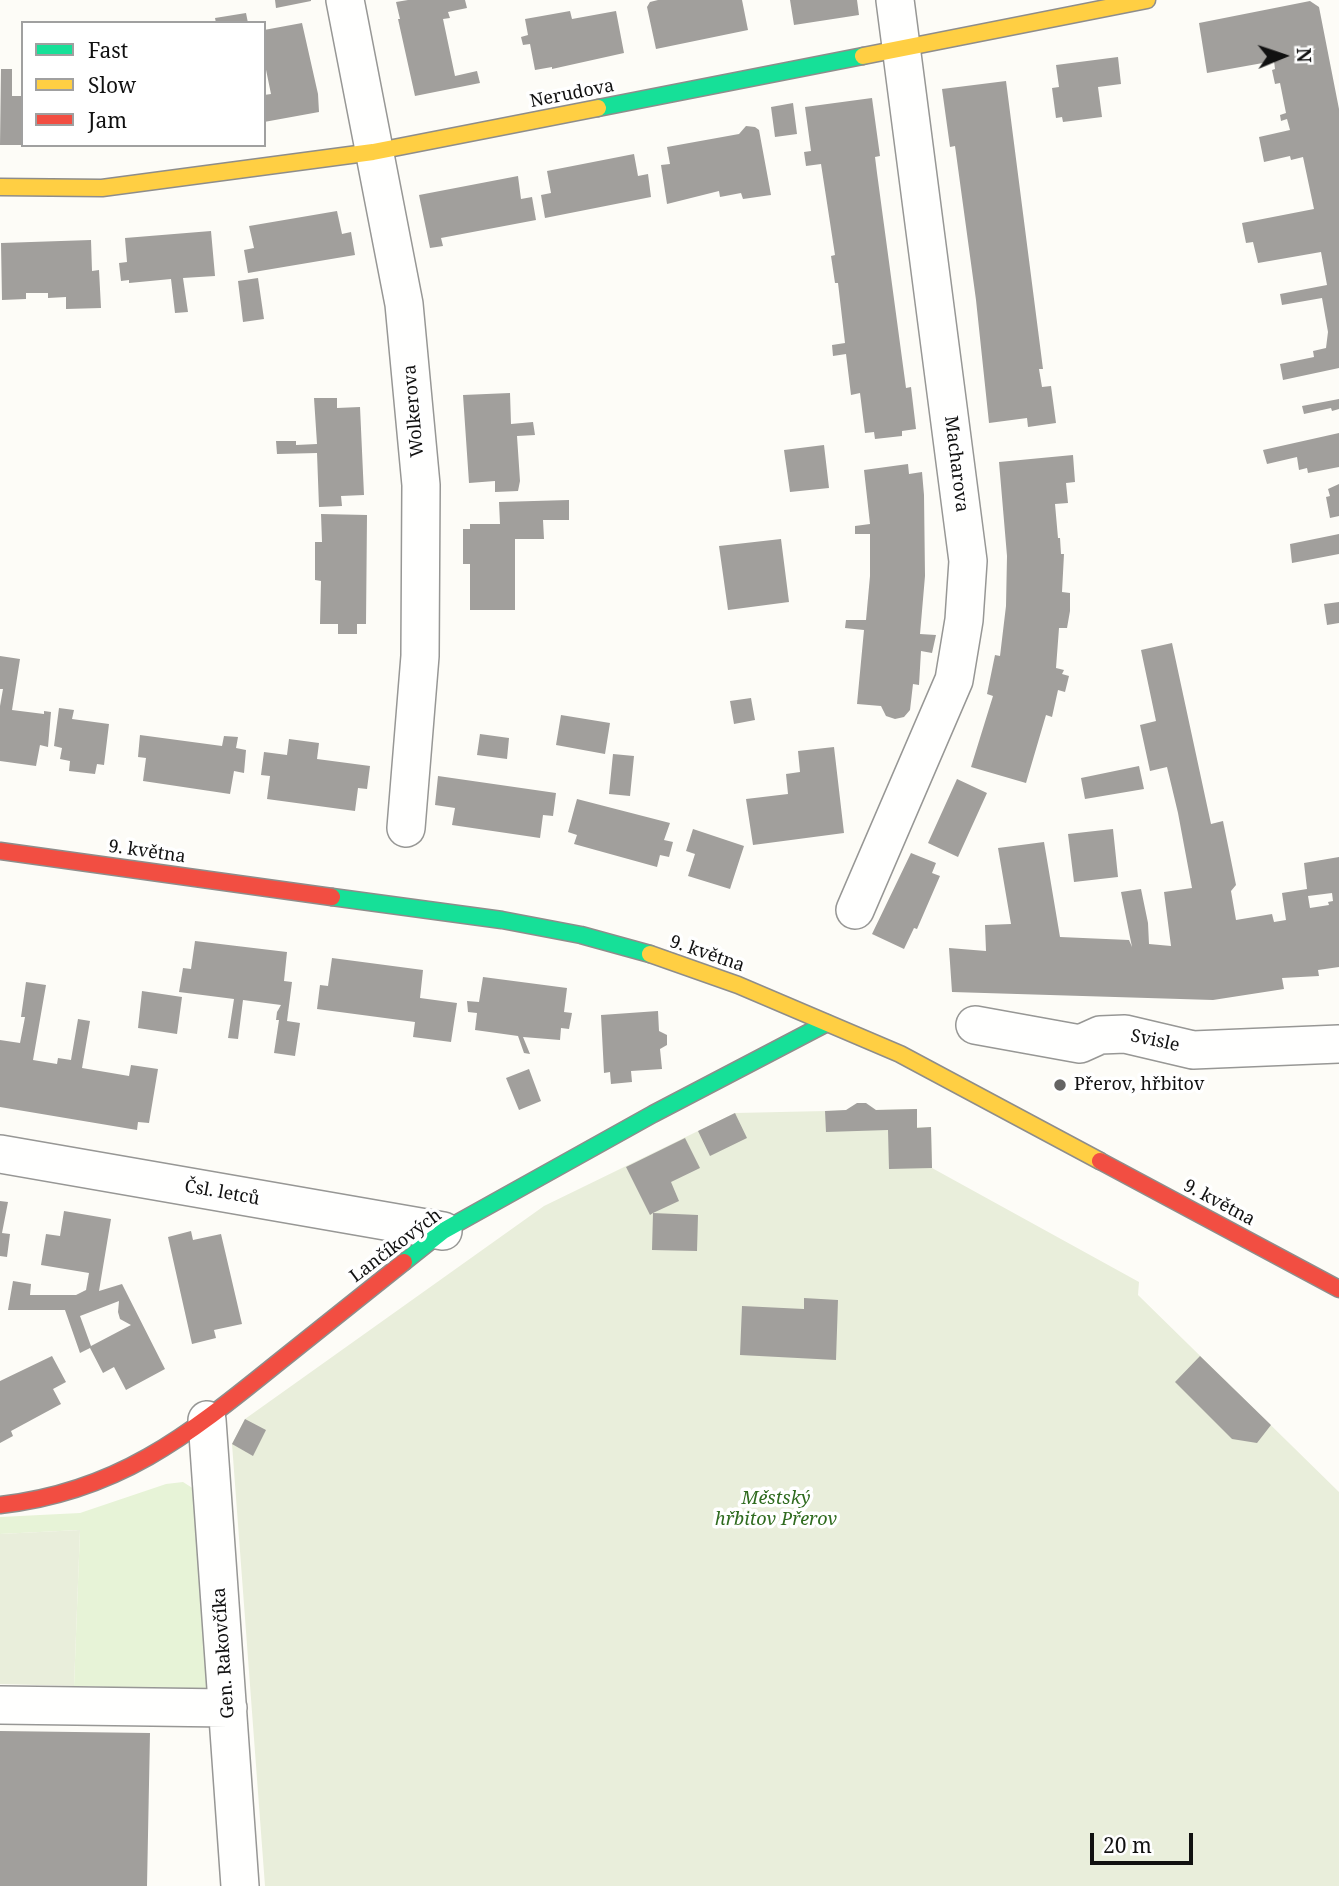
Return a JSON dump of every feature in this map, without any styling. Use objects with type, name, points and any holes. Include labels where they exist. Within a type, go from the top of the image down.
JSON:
[{"type":"street","name":"Wolkerova","points":[[345,0],[404,304],[421,485],[420,656],[406,828]]},
{"type":"street","name":"Macharova","points":[[855,910],[954,680],[964,620],[968,561],[895,0]]},
{"type":"street","name":"Nerudova","points":[[0,187],[102,188],[373,152],[1147,0]]},
{"type":"street","name":"9. května","points":[[0,850],[502,920],[581,935],[656,956],[738,985],[900,1054],[1339,1289]]},
{"type":"street","name":"Lančíkových","points":[[0,1505],[37,1501],[98,1482],[155,1455],[206,1420],[443,1231],[617,1133],[827,1023]]},
{"type":"street","name":"Svisle","points":[[975,1025],[1080,1044],[1100,1035],[1125,1034],[1193,1050],[1339,1044]]},
{"type":"street","name":"Čsl. letců","points":[[0,1154],[443,1231]]},
{"type":"street","name":"Gen. Rakovčíka","points":[[206,1420],[240,1886]]},
{"type":"street","points":[[0,1705],[228,1709]]},
{"type":"green space","name":"Městský hřbitov Přerov","points":[[917,1109],[917,1127],[931,1127],[932,1168],[1139,1282],[1138,1295],[1339,1492],[1339,1886],[265,1886],[232,1444],[245,1419],[544,1206],[735,1113]]},
{"type":"green space","points":[[183,1482],[194,1489],[217,1690],[74,1686],[80,1530],[0,1534],[0,1517],[80,1513],[166,1484]]},
{"type":"green space","points":[[80,1530],[74,1686],[0,1684],[0,1534]]},
{"type":"building","points":[[275,0],[311,0],[311,1],[276,8]]},
{"type":"building","points":[[465,0],[467,8],[448,12],[450,18],[443,19],[455,76],[477,71],[480,83],[415,96],[396,2]]},
{"type":"building","points":[[742,0],[748,30],[656,49],[647,7],[650,2]]},
{"type":"building","points":[[790,0],[857,0],[859,15],[794,25]]},
{"type":"building","points":[[1310,1],[1319,7],[1339,109],[1339,368],[1283,380],[1280,364],[1314,357],[1313,351],[1326,348],[1328,332],[1322,298],[1282,305],[1280,294],[1327,285],[1321,252],[1258,263],[1253,242],[1246,243],[1242,223],[1314,209],[1303,157],[1291,160],[1290,156],[1264,162],[1259,137],[1290,130],[1287,119],[1281,121],[1280,115],[1286,113],[1280,83],[1275,84],[1272,70],[1275,69],[1274,61],[1207,73],[1199,23]]},
{"type":"building","points":[[570,11],[572,19],[616,11],[624,53],[552,69],[535,70],[530,44],[523,45],[521,37],[528,35],[525,19]]},
{"type":"building","points":[[246,13],[248,21],[216,21],[215,18]]},
{"type":"building","points":[[302,23],[318,94],[319,112],[266,122],[266,95],[271,94],[266,70],[266,30]]},
{"type":"building","points":[[1118,57],[1121,84],[1098,87],[1102,117],[1063,122],[1062,117],[1056,118],[1052,88],[1059,87],[1056,65]]},
{"type":"building","points":[[1,69],[12,69],[12,96],[21,96],[21,145],[0,145]]},
{"type":"building","points":[[1006,81],[1043,369],[1039,369],[1042,387],[1051,386],[1056,423],[1028,427],[1027,418],[989,423],[955,146],[950,147],[942,89]]},
{"type":"building","points":[[872,98],[880,156],[875,157],[877,173],[906,388],[911,387],[916,429],[902,431],[902,436],[875,439],[874,432],[865,433],[860,393],[851,395],[846,354],[833,356],[832,345],[845,343],[838,283],[835,283],[831,256],[835,255],[821,164],[806,166],[804,152],[811,151],[805,107]]},
{"type":"building","points":[[793,103],[797,134],[775,137],[771,107]]},
{"type":"building","points":[[746,126],[759,130],[771,195],[743,199],[741,193],[720,197],[719,191],[667,204],[661,165],[670,164],[667,147],[739,134]]},
{"type":"building","points":[[634,154],[638,176],[648,174],[651,197],[545,218],[541,195],[551,193],[547,171]]},
{"type":"building","points":[[518,176],[521,199],[532,197],[536,220],[441,238],[443,246],[430,248],[419,195]]},
{"type":"building","points":[[337,211],[342,234],[351,232],[355,255],[248,273],[244,250],[254,248],[249,226]]},
{"type":"building","points":[[211,231],[215,276],[183,278],[188,312],[175,313],[171,279],[129,283],[129,280],[121,281],[119,263],[127,262],[125,238]]},
{"type":"building","points":[[91,240],[92,271],[99,270],[101,308],[66,309],[66,297],[48,298],[48,293],[26,293],[26,299],[2,300],[1,243]]},
{"type":"building","points":[[258,278],[264,319],[243,322],[238,281]]},
{"type":"building","points":[[510,393],[511,424],[533,422],[535,435],[517,436],[520,481],[518,491],[495,492],[495,481],[469,483],[463,395]]},
{"type":"building","points":[[314,398],[337,398],[337,408],[360,407],[364,495],[341,496],[342,506],[319,507],[317,453],[277,454],[276,441],[296,441],[296,445],[317,444]]},
{"type":"building","points":[[1339,399],[1339,409],[1332,411],[1331,408],[1304,414],[1302,406]]},
{"type":"building","points":[[1339,433],[1339,467],[1308,473],[1307,468],[1299,470],[1297,457],[1267,464],[1263,450]]},
{"type":"building","points":[[824,445],[829,488],[790,492],[784,450]]},
{"type":"building","points":[[1073,455],[1075,482],[1066,483],[1068,503],[1055,504],[1058,538],[1061,554],[1064,554],[1062,592],[1070,593],[1067,628],[1059,628],[1056,668],[1064,670],[1062,674],[1069,676],[1065,692],[1058,690],[1052,717],[1046,715],[1026,783],[971,767],[993,696],[987,694],[995,655],[1000,656],[1006,606],[1007,556],[999,462]]},
{"type":"building","points":[[908,464],[909,474],[922,472],[924,495],[925,576],[920,634],[936,635],[932,653],[921,651],[919,685],[913,684],[910,710],[904,717],[895,719],[886,716],[881,706],[857,704],[864,630],[845,628],[846,620],[866,620],[870,534],[855,534],[855,526],[870,524],[864,470]]},
{"type":"building","points":[[1339,484],[1339,516],[1330,518],[1326,497],[1330,496],[1328,489]]},
{"type":"building","points":[[569,500],[569,520],[543,520],[544,539],[515,539],[515,610],[470,610],[470,564],[463,564],[463,529],[470,529],[470,524],[500,524],[499,502]]},
{"type":"building","points":[[321,514],[367,515],[366,624],[357,624],[357,634],[338,634],[338,624],[320,624],[321,581],[315,580],[315,542],[322,542]]},
{"type":"building","points":[[1339,534],[1339,554],[1292,563],[1290,544]]},
{"type":"building","points":[[781,539],[789,602],[728,610],[719,546]]},
{"type":"building","points":[[1339,602],[1339,623],[1327,625],[1324,604]]},
{"type":"building","points":[[1172,643],[1211,824],[1223,821],[1236,885],[1231,891],[1236,920],[1272,914],[1274,922],[1286,920],[1282,893],[1307,889],[1304,863],[1339,857],[1339,967],[1318,970],[1319,976],[1282,978],[1284,989],[1213,1000],[952,992],[949,948],[986,951],[985,925],[1011,924],[998,848],[1044,842],[1060,937],[1129,940],[1132,947],[1121,892],[1141,889],[1149,944],[1171,946],[1164,892],[1192,888],[1167,767],[1150,771],[1140,725],[1156,721],[1141,650]],"holes":[[[1332,893],[1333,901],[1328,902],[1329,905],[1310,908],[1308,896]]]},
{"type":"building","points":[[0,656],[20,659],[12,710],[44,714],[44,711],[51,712],[48,747],[40,745],[36,766],[0,761],[0,706],[3,689],[0,689]]},
{"type":"building","points":[[751,698],[755,720],[734,724],[730,701]]},
{"type":"building","points":[[59,708],[74,710],[72,719],[109,724],[104,765],[97,764],[95,774],[69,771],[70,761],[60,759],[62,748],[54,746]]},
{"type":"building","points":[[561,715],[610,723],[605,754],[556,745]]},
{"type":"building","points":[[480,734],[509,738],[507,759],[477,755]]},
{"type":"building","points":[[140,735],[222,746],[224,736],[238,737],[236,748],[246,750],[244,773],[234,771],[230,794],[143,781],[146,758],[138,757]]},
{"type":"building","points":[[289,739],[319,743],[317,759],[370,766],[367,789],[358,788],[355,811],[267,799],[270,776],[261,775],[264,752],[287,755]]},
{"type":"building","points":[[834,747],[844,833],[753,845],[746,799],[788,794],[786,774],[800,772],[798,751]]},
{"type":"building","points":[[613,754],[634,756],[630,796],[609,794]]},
{"type":"building","points":[[1139,766],[1144,789],[1085,799],[1081,778]]},
{"type":"building","points":[[438,776],[556,793],[553,816],[543,815],[540,838],[452,825],[455,808],[435,805]]},
{"type":"building","points":[[957,779],[987,793],[958,857],[928,843]]},
{"type":"building","points":[[577,799],[670,823],[664,840],[673,842],[669,857],[660,855],[657,867],[574,844],[577,835],[568,832]]},
{"type":"building","points":[[693,829],[744,846],[730,889],[688,876],[695,854],[686,851]]},
{"type":"building","points":[[1113,829],[1118,877],[1074,882],[1068,834]]},
{"type":"building","points":[[911,853],[936,863],[932,873],[940,876],[917,929],[914,928],[904,949],[872,934]]},
{"type":"building","points":[[195,941],[287,952],[284,981],[292,982],[287,1021],[300,1023],[295,1056],[274,1053],[279,1020],[276,1020],[277,1012],[281,1005],[243,1000],[238,1039],[228,1038],[234,999],[179,992],[183,968],[191,969]]},
{"type":"building","points":[[332,958],[423,970],[420,998],[457,1003],[451,1042],[413,1037],[415,1022],[317,1009],[320,985],[328,986]]},
{"type":"building","points":[[483,977],[567,988],[564,1012],[572,1013],[569,1029],[561,1028],[560,1040],[523,1037],[530,1054],[524,1053],[518,1036],[475,1030],[477,1013],[468,1012],[467,1001],[479,1002]]},
{"type":"building","points":[[26,982],[46,985],[33,1060],[57,1064],[58,1058],[71,1060],[78,1019],[90,1021],[82,1068],[129,1076],[131,1065],[158,1069],[149,1123],[138,1122],[137,1130],[0,1107],[0,1040],[20,1043],[25,1017],[21,1017]]},
{"type":"building","points":[[142,991],[182,997],[177,1034],[138,1028]]},
{"type":"building","points":[[658,1011],[659,1031],[667,1035],[667,1045],[660,1049],[662,1069],[631,1071],[632,1082],[611,1084],[610,1072],[604,1073],[601,1015]]},
{"type":"building","points":[[529,1069],[541,1101],[519,1110],[506,1078]]},
{"type":"building","points":[[857,1103],[866,1103],[876,1110],[917,1109],[917,1128],[931,1127],[932,1168],[889,1169],[888,1130],[826,1132],[825,1111],[846,1110]]},
{"type":"building","points":[[735,1113],[747,1138],[710,1156],[698,1131]]},
{"type":"building","points":[[685,1138],[700,1168],[671,1182],[679,1201],[650,1215],[626,1167]]},
{"type":"building","points":[[0,1201],[8,1202],[2,1233],[10,1234],[7,1257],[0,1256]]},
{"type":"building","points":[[64,1211],[111,1219],[99,1291],[122,1284],[165,1369],[126,1390],[114,1367],[103,1373],[90,1348],[80,1353],[65,1310],[8,1310],[13,1281],[31,1284],[30,1295],[76,1295],[86,1290],[89,1273],[41,1265],[46,1234],[60,1236]],"holes":[[[119,1301],[120,1319],[131,1325],[91,1346],[80,1316]]]},
{"type":"building","points":[[653,1213],[698,1215],[697,1251],[652,1250]]},
{"type":"building","points":[[191,1231],[193,1240],[221,1234],[242,1324],[214,1330],[216,1338],[192,1344],[168,1237]]},
{"type":"building","points":[[804,1298],[838,1300],[836,1360],[740,1355],[742,1306],[804,1309]]},
{"type":"building","points":[[52,1356],[66,1382],[53,1389],[61,1404],[11,1431],[13,1436],[0,1443],[0,1381]]},
{"type":"building","points":[[1200,1356],[1271,1425],[1257,1443],[1232,1439],[1175,1382]]},
{"type":"building","points":[[245,1419],[266,1430],[253,1456],[232,1444]]},
{"type":"building","points":[[0,1731],[150,1733],[147,1886],[0,1886]]},
{"type":"traffic: fast","points":[[598,108],[863,56]]},
{"type":"traffic: fast","points":[[332,897],[502,920],[581,935],[650,954]]},
{"type":"traffic: fast","points":[[404,1262],[443,1231],[653,1114],[827,1023]]},
{"type":"traffic: slow","points":[[863,56],[1147,0]]},
{"type":"traffic: slow","points":[[0,187],[102,188],[373,152],[598,108]]},
{"type":"traffic: slow","points":[[650,954],[738,985],[900,1054],[1100,1161]]},
{"type":"traffic: jam","points":[[0,851],[332,897]]},
{"type":"traffic: jam","points":[[1100,1161],[1339,1289]]},
{"type":"traffic: jam","points":[[0,1505],[80,1488],[148,1457],[243,1391],[404,1262]]},
{"type":"place","name":"Přerov, hřbitov","points":[[1060,1085]]}]
